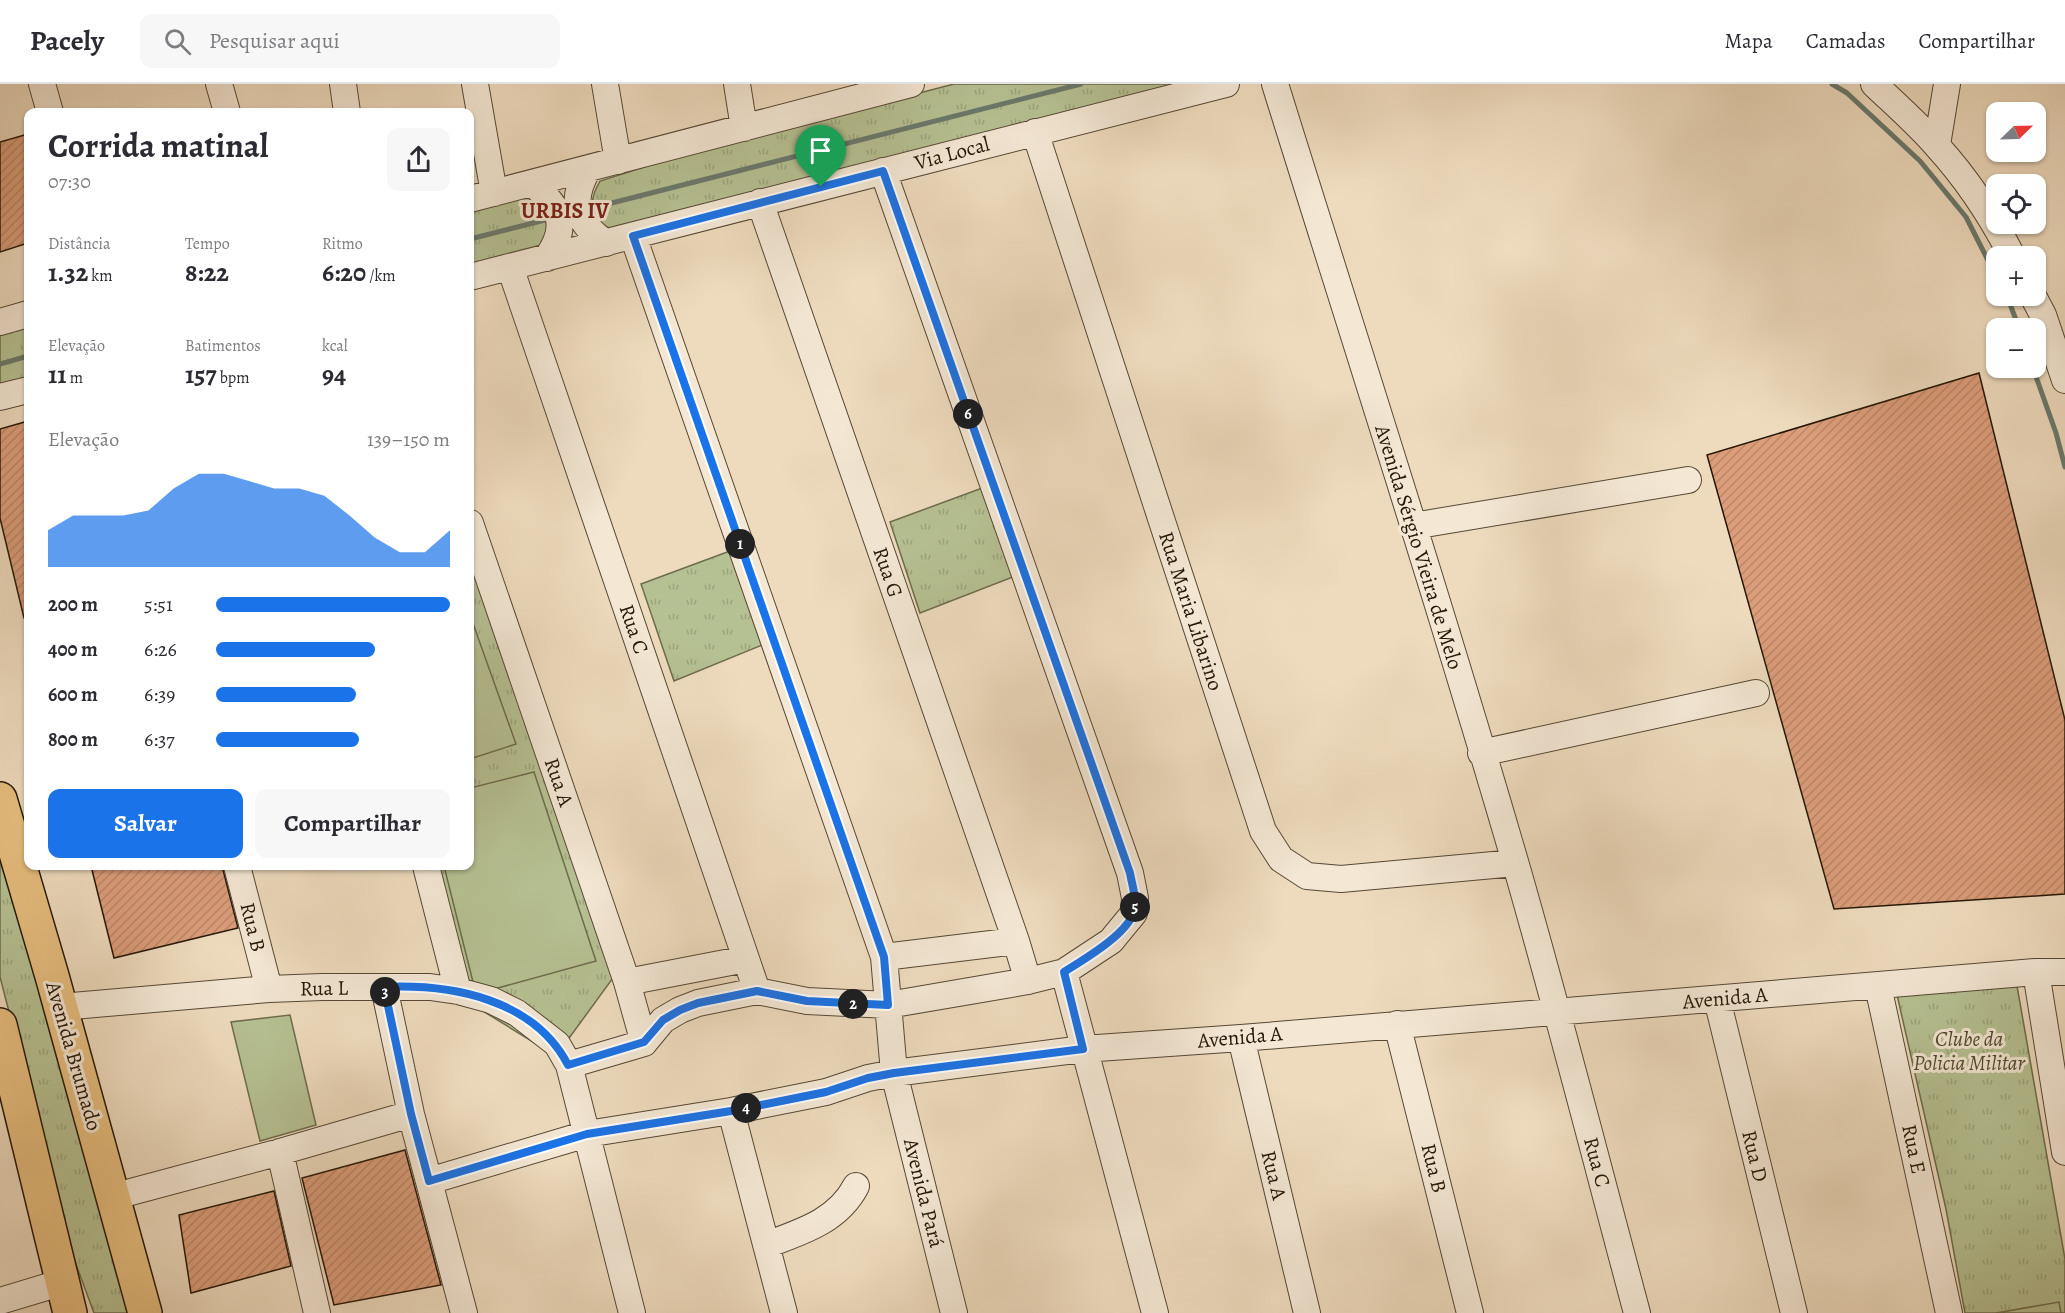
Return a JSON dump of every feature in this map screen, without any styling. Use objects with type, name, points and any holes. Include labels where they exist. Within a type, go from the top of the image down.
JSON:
[{"type":"main road","name":"Avenida Brumado","points":[[0,799],[61,1007],[141,1308]]},
{"type":"main road","points":[[0,1025],[69,1301]]},
{"type":"street","points":[[42,84],[49,108]]},
{"type":"street","points":[[219,84],[226,108]]},
{"type":"street","points":[[343,84],[347,108]]},
{"type":"street","points":[[475,84],[482,196],[744,128],[869,89],[911,84]]},
{"type":"street","points":[[605,84],[618,161]]},
{"type":"street","points":[[737,84],[744,128]]},
{"type":"street","name":"Via Local","points":[[474,276],[1226,84]]},
{"type":"street","name":"Avenida Sérgio Vieira de Melo","points":[[1275,84],[1413,526],[1515,863],[1557,1012]]},
{"type":"street","points":[[1874,84],[1937,145],[1966,182],[2007,246]]},
{"type":"street","points":[[1937,145],[1947,84]]},
{"type":"street","name":"Rua Maria Libarino","points":[[1035,132],[1263,831],[1281,859],[1307,876],[1341,879],[1515,863]]},
{"type":"street","points":[[588,170],[576,194],[577,206],[588,228],[606,243]]},
{"type":"street","points":[[562,1055],[644,1042],[663,1020],[680,1010],[698,1003],[757,991],[807,1001],[888,1005],[1028,981],[1064,972],[1111,941],[1134,913],[1135,898],[1130,873],[883,171]]},
{"type":"street","points":[[534,184],[551,201],[558,212],[560,221],[558,239],[547,258]]},
{"type":"street","name":"Rua G","points":[[760,202],[1028,981]]},
{"type":"street","points":[[633,236],[884,957],[1016,941]]},
{"type":"street","name":"Rua C","points":[[510,267],[757,991]]},
{"type":"street","points":[[2038,306],[2065,380]]},
{"type":"street","points":[[0,322],[24,315]]},
{"type":"street","points":[[0,397],[24,391]]},
{"type":"street","points":[[1413,526],[1688,480]]},
{"type":"street","name":"Rua A","points":[[474,535],[627,982],[644,1042]]},
{"type":"street","points":[[1481,753],[1756,693]]},
{"type":"street","name":"Rua B","points":[[238,870],[269,990]]},
{"type":"street","points":[[427,870],[458,991],[491,1000],[516,1012],[562,1055],[587,1134],[632,1313]]},
{"type":"street","name":"Avenida Pará","points":[[884,957],[894,1073],[954,1313]]},
{"type":"street","points":[[627,982],[746,959]]},
{"type":"street","points":[[1064,972],[1155,1313]]},
{"type":"street","points":[[2036,972],[2065,1152]]},
{"type":"street","name":"Avenida A","points":[[429,1181],[587,1134],[731,1111],[826,1092],[868,1078],[894,1073],[1083,1049],[2036,972],[2065,972]]},
{"type":"street","name":"Rua L","points":[[61,1007],[269,990],[411,986],[458,991]]},
{"type":"street","name":"Rua E","points":[[1878,986],[1949,1313]]},
{"type":"street","points":[[384,987],[411,1114],[464,1313]]},
{"type":"street","name":"Rua D","points":[[1717,999],[1794,1313]]},
{"type":"street","name":"Rua C","points":[[1557,1012],[1637,1313]]},
{"type":"street","name":"Rua B","points":[[1397,1024],[1470,1313]]},
{"type":"street","name":"Rua A","points":[[1241,1038],[1307,1313]]},
{"type":"street","points":[[731,1111],[784,1313]]},
{"type":"street","points":[[112,1197],[411,1114]]},
{"type":"street","points":[[280,1152],[317,1313]]},
{"type":"street","points":[[766,1245],[804,1231],[839,1210],[849,1200],[856,1186]]},
{"type":"street","points":[[0,1301],[69,1301]]},
{"type":"green space","points":[[954,84],[1199,84],[615,230],[598,224],[593,202],[594,193],[600,181],[682,155]]},
{"type":"green space","points":[[523,193],[548,207],[547,245],[474,271],[474,206]]},
{"type":"green space","points":[[24,324],[24,389],[0,396],[0,330]]},
{"type":"green space","points":[[985,487],[1018,575],[920,613],[890,522]]},
{"type":"green space","points":[[738,548],[772,641],[674,681],[641,584]]},
{"type":"green space","points":[[474,553],[621,967],[556,1056],[473,1005],[434,870],[474,870]]},
{"type":"green space","points":[[474,626],[516,744],[474,758]]},
{"type":"green space","points":[[534,772],[596,961],[476,994],[445,870],[474,870],[474,787]]},
{"type":"green space","points":[[0,818],[130,1313],[94,1313],[64,1224],[0,977]]},
{"type":"green space","name":"Clube da Policia Militar","points":[[2017,986],[2065,1259],[2065,1313],[1965,1313],[1946,1209],[1897,995]]},
{"type":"green space","points":[[290,1015],[316,1125],[260,1141],[231,1022]]},
{"type":"green space","points":[[2059,1302],[2061,1313],[1996,1313]]},
{"type":"building","points":[[24,135],[24,244],[0,252],[0,142]]},
{"type":"building","points":[[1979,373],[2065,720],[2065,894],[1834,909],[1707,455]]},
{"type":"building","points":[[24,422],[24,618],[0,518],[0,429]]},
{"type":"building","points":[[92,870],[223,870],[238,928],[114,958]]},
{"type":"building","points":[[405,1150],[441,1285],[334,1305],[302,1178]]},
{"type":"building","points":[[274,1191],[291,1266],[191,1293],[179,1215]]},
{"type":"waterway","points":[[588,209],[1081,84]]},
{"type":"waterway","points":[[1832,84],[1847,93],[1920,161],[1966,217],[1986,256]]},
{"type":"waterway","points":[[474,238],[545,220]]},
{"type":"waterway","points":[[2011,306],[2015,318]]},
{"type":"waterway","points":[[0,364],[24,357]]},
{"type":"waterway","points":[[2037,378],[2065,467]]},
{"type":"district","name":"URBIS IV","points":[[565,211]]},
{"type":"route","points":[[883,171],[1130,873],[1135,898],[1134,913],[1111,941],[1064,972],[1083,1049],[894,1073],[868,1078],[826,1092],[731,1111],[587,1134],[429,1181],[411,1114],[384,987],[430,987],[458,991],[491,1000],[516,1012],[540,1029],[556,1044],[568,1065],[644,1042],[663,1020],[680,1010],[698,1003],[757,991],[807,1001],[888,1005],[884,957],[633,236],[821,187],[883,171]]}]
